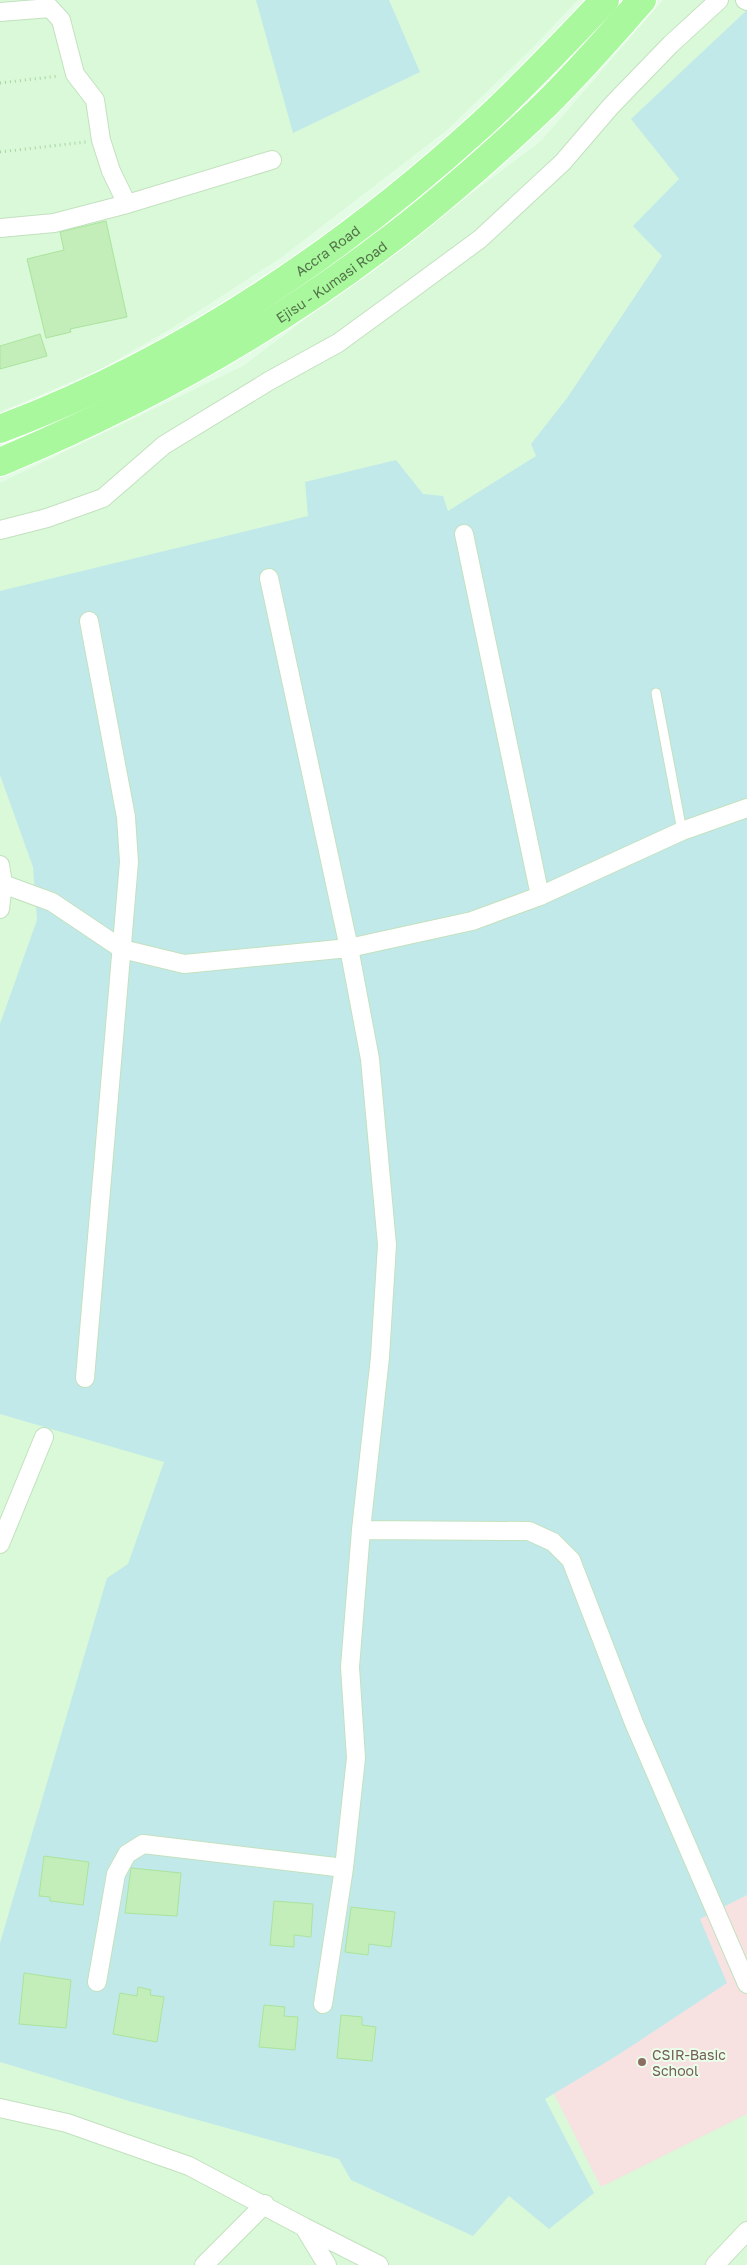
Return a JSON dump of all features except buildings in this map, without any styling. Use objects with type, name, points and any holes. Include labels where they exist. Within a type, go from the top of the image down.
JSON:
[{"type":"highway","name":"Accra Road","points":[[0,429],[94,389],[234,313],[285,280],[414,183],[480,126],[529,80],[605,0]]},
{"type":"highway","name":"Ejisu - Kumasi Road","points":[[0,462],[122,407],[197,366],[295,308],[380,247],[482,163],[540,110],[642,0]]},
{"type":"street","points":[[0,530],[47,518],[103,498],[164,445],[269,381],[338,343],[480,239],[556,168],[611,106],[671,44],[720,0]]},
{"type":"street","points":[[0,12],[50,4],[61,20],[75,74],[95,100],[102,140],[111,171],[127,204]]},
{"type":"street","points":[[0,228],[54,223],[127,204],[272,160]]},
{"type":"street","points":[[464,534],[540,896]]},
{"type":"street","points":[[269,578],[349,948],[370,1059],[387,1245],[380,1357],[361,1530],[350,1667],[356,1758],[344,1868],[323,2004]]},
{"type":"street","points":[[85,1378],[130,862],[126,817],[89,621]]},
{"type":"street","points":[[2,883],[52,902],[122,949],[184,964],[349,948],[472,921],[540,896],[682,831],[746,812]]},
{"type":"street","points":[[0,865],[2,883],[0,909]]},
{"type":"street","points":[[0,1544],[44,1437]]},
{"type":"street","points":[[361,1530],[529,1531],[553,1542],[571,1560],[634,1723],[747,1984]]},
{"type":"street","points":[[97,1982],[116,1874],[127,1854],[143,1844],[344,1868]]},
{"type":"street","points":[[0,2108],[67,2123],[189,2166],[379,2265]]},
{"type":"street","points":[[204,2265],[265,2204]]},
{"type":"street","points":[[304,2226],[327,2265]]},
{"type":"street","points":[[715,2265],[747,2231]]},
{"type":"lane","points":[[656,694],[682,831]]},
{"type":"path","points":[[0,83],[75,74]]},
{"type":"path","points":[[0,152],[102,140]]},
{"type":"shaded area","points":[[0,0],[578,0],[528,52],[447,130],[282,257],[172,328],[101,369],[0,412]]},
{"type":"shaded area","points":[[256,0],[389,0],[420,72],[293,133]]},
{"type":"shaded area","points":[[663,0],[747,0],[747,2265],[0,2265],[0,483],[243,366],[541,141]]},
{"type":"shaded area","points":[[747,10],[747,1895],[700,1919],[727,1983],[618,2055],[545,2099],[594,2193],[549,2229],[509,2196],[473,2236],[351,2180],[339,2159],[129,2101],[0,2062],[0,1943],[107,1578],[128,1564],[164,1462],[0,1414],[0,1024],[37,920],[33,867],[0,775],[0,591],[308,516],[305,482],[396,460],[423,494],[443,496],[448,511],[536,456],[531,444],[567,398],[662,256],[633,226],[679,179],[631,119]]},
{"type":"shaded area","name":"CSIR-Basic School","points":[[747,1889],[747,2114],[601,2187],[511,2009]]},
{"type":"place","name":"CSIR-Basic School","points":[[642,2062]]}]
